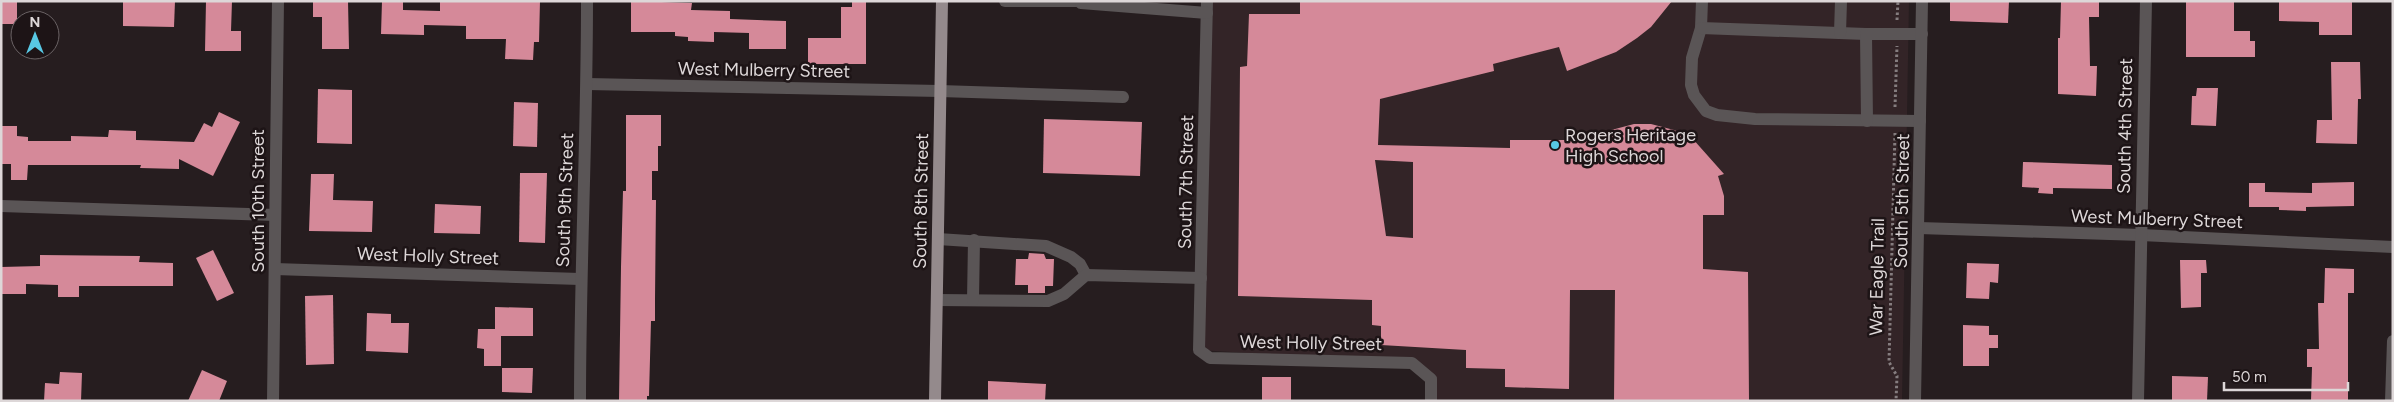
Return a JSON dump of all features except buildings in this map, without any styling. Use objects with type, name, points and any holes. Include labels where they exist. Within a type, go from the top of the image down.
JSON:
[{"type":"main road","name":"South 8th Street","points":[[935,401],[942,1]]},
{"type":"street","name":"South 10th Street","points":[[274,401],[278,1]]},
{"type":"street","name":"South 9th Street","points":[[580,401],[580,279],[587,84],[587,1]]},
{"type":"street","points":[[1005,1],[1207,7]]},
{"type":"street","points":[[1702,1],[1701,28],[1692,58],[1691,85],[1694,95],[1706,111],[1717,115],[1755,119],[1920,121]]},
{"type":"street","points":[[1840,33],[1841,1]]},
{"type":"street","name":"South 5th Street","points":[[1915,401],[1922,1]]},
{"type":"street","name":"South 4th Street","points":[[2138,401],[2146,1]]},
{"type":"street","name":"South 7th Street","points":[[1207,7],[1199,350],[1210,358]]},
{"type":"street","points":[[1701,28],[1866,34],[1922,34]]},
{"type":"street","points":[[1866,34],[1867,121]]},
{"type":"street","name":"West Mulberry Street","points":[[587,84],[940,91],[1123,98]]},
{"type":"street","points":[[1,206],[275,215]]},
{"type":"street","name":"West Mulberry Street","points":[[1919,228],[2141,235],[2393,247]]},
{"type":"street","points":[[938,239],[1046,246],[1080,264],[1086,275]]},
{"type":"street","points":[[973,300],[974,240]]},
{"type":"street","name":"West Holly Street","points":[[275,269],[580,279]]},
{"type":"street","points":[[937,300],[1048,301],[1064,294],[1086,275],[1201,278]]},
{"type":"street","points":[[2391,401],[2393,341]]},
{"type":"street","name":"West Holly Street","points":[[1210,358],[1412,363],[1431,379],[1431,401]]},
{"type":"path","name":"War Eagle Trail","points":[[1896,401],[1897,376],[1889,362],[1898,1]]},
{"type":"shaded area","name":"Rogers Heritage High School","points":[[1207,1],[1909,1],[1902,401],[1429,401],[1431,379],[1412,363],[1199,350]]},
{"type":"place","name":"Rogers Heritage High School","points":[[1555,145]]}]
